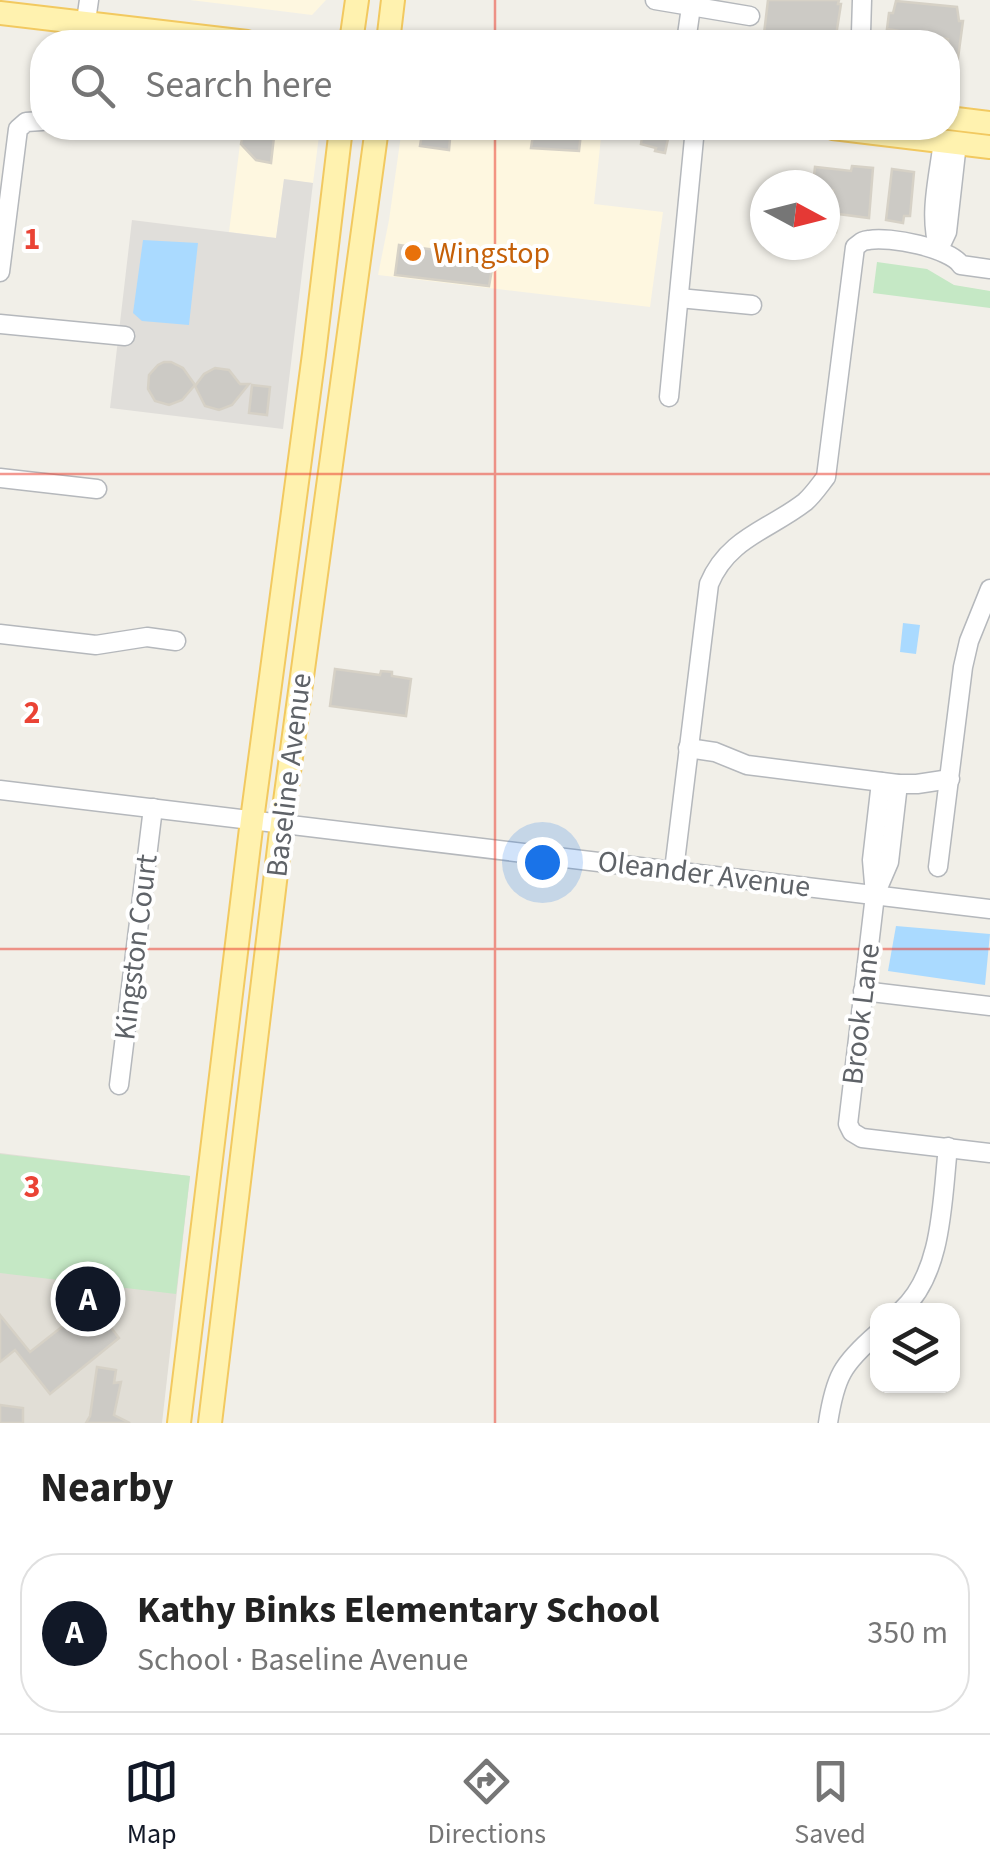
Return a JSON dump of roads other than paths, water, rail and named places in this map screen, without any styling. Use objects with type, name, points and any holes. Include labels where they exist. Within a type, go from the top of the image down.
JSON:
[{"type":"main road","points":[[352,30],[356,0]]},
{"type":"main road","points":[[389,30],[392,0]]},
{"type":"main road","points":[[0,13],[71,30]]},
{"type":"main road","points":[[960,131],[990,123]]},
{"type":"main road","points":[[960,137],[990,147]]},
{"type":"main road","name":"Baseline Avenue","points":[[179,1423],[340,140]]},
{"type":"main road","name":"Baseline Avenue","points":[[210,1423],[282,823],[376,140]]},
{"type":"street","points":[[84,30],[89,0]]},
{"type":"street","points":[[654,0],[692,3],[750,16]]},
{"type":"street","points":[[861,30],[862,0]]},
{"type":"street","points":[[688,30],[692,3]]},
{"type":"street","points":[[0,272],[18,128],[30,122]]},
{"type":"street","points":[[669,396],[694,140]]},
{"type":"street","points":[[939,249],[934,217],[948,140]]},
{"type":"street","points":[[674,870],[709,584],[715,568],[739,543],[809,499],[826,478],[855,247],[864,240],[876,239],[939,249],[956,257],[961,265],[990,269]]},
{"type":"street","points":[[678,298],[752,305]]},
{"type":"street","points":[[0,324],[125,336]]},
{"type":"street","points":[[0,478],[97,489]]},
{"type":"street","points":[[938,867],[968,640],[990,589]]},
{"type":"street","points":[[0,634],[96,645],[147,637],[176,641]]},
{"type":"street","points":[[688,748],[715,752],[747,765],[890,783],[950,779]]},
{"type":"street","name":"Brook Lane","points":[[890,783],[883,838],[889,862],[875,895],[848,1124],[862,1138],[948,1147]]},
{"type":"street","name":"Oleander Avenue","points":[[0,790],[990,910]]},
{"type":"street","name":"Kingston Court","points":[[120,1085],[153,808]]},
{"type":"street","points":[[863,991],[990,1006]]},
{"type":"street","points":[[910,1303],[928,1274],[936,1246],[948,1147],[990,1153]]},
{"type":"street","points":[[828,1423],[839,1375],[850,1358],[870,1340]]},
{"type":"water","points":[[143,240],[198,243],[189,325],[142,321],[133,313]]},
{"type":"water","points":[[903,623],[920,625],[916,654],[900,652]]},
{"type":"water","points":[[896,926],[990,934],[985,985],[888,971]]},
{"type":"place","name":"Wingstop","points":[[413,253]]},
{"type":"place","name":"Kathy Binks Elementary School","points":[[88,1299]]}]
